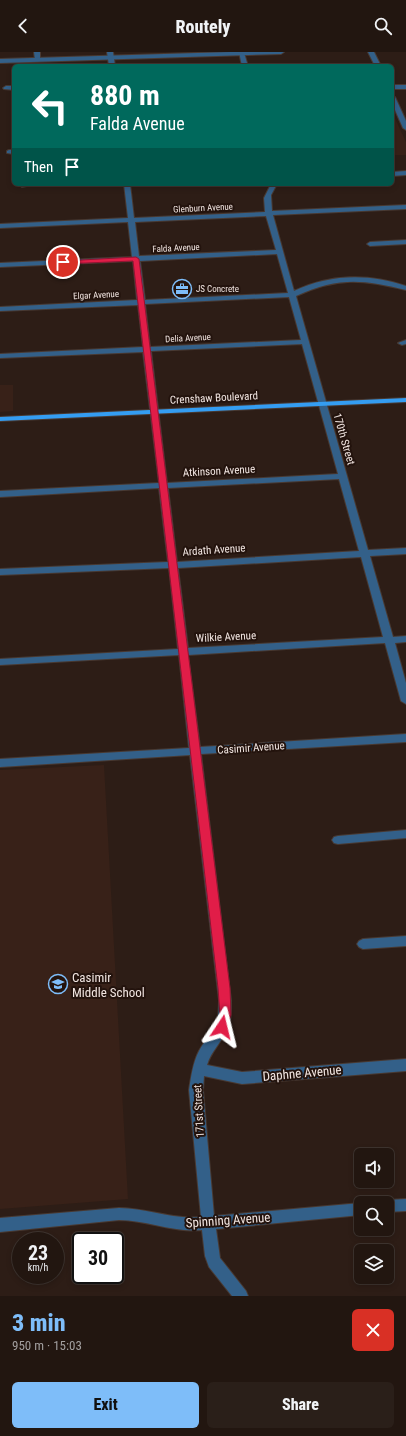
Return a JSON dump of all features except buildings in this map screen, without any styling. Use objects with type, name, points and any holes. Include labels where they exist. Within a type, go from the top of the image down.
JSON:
[{"type":"main road","name":"Crenshaw Boulevard","points":[[0,419],[406,400]]},
{"type":"street","points":[[37,52],[38,60]]},
{"type":"street","points":[[0,61],[111,55],[241,54],[281,52]]},
{"type":"street","points":[[371,52],[377,64]]},
{"type":"street","points":[[241,54],[244,64]]},
{"type":"street","points":[[394,87],[406,87]]},
{"type":"street","points":[[6,88],[12,88]]},
{"type":"street","points":[[394,101],[406,128]]},
{"type":"street","points":[[399,112],[406,112]]},
{"type":"street","points":[[394,174],[406,173]]},
{"type":"street","name":"171st Street","points":[[127,186],[155,412],[162,486],[196,751],[224,988],[226,1015],[222,1027],[204,1054],[199,1069],[196,1090],[208,1223],[214,1262],[241,1296]]},
{"type":"street","name":"170th Street","points":[[272,186],[265,199],[406,701]]},
{"type":"street","name":"Glenburn Avenue","points":[[0,226],[406,207]]},
{"type":"street","points":[[370,244],[406,242]]},
{"type":"street","name":"Falda Avenue","points":[[0,265],[280,252]]},
{"type":"street","name":"Elgar Avenue","points":[[0,308],[291,295],[314,285],[351,280],[369,280],[395,284],[406,288]]},
{"type":"street","name":"Delia Avenue","points":[[0,356],[305,342]]},
{"type":"street","name":"Atkinson Avenue","points":[[0,494],[343,476]]},
{"type":"street","name":"Ardath Avenue","points":[[0,572],[173,565],[406,550]]},
{"type":"street","name":"Wilkie Avenue","points":[[0,662],[406,639]]},
{"type":"street","name":"Casimir Avenue","points":[[0,764],[406,738]]},
{"type":"street","points":[[338,840],[406,834]]},
{"type":"street","points":[[363,944],[406,941]]},
{"type":"street","name":"Daphne Avenue","points":[[199,1069],[242,1078],[406,1065]]},
{"type":"street","points":[[394,1206],[406,1205]]},
{"type":"street","name":"Spinning Avenue","points":[[0,1225],[119,1214],[134,1214],[188,1225],[354,1210]]},
{"type":"shaded area","points":[[394,116],[406,142],[406,155],[394,155]]},
{"type":"shaded area","points":[[0,385],[13,385],[13,411],[0,412]]},
{"type":"shaded area","name":"Casimir Middle School","points":[[104,765],[128,1199],[0,1209],[0,770]]},
{"type":"place","name":"JS Concrete","points":[[182,289]]},
{"type":"place","name":"Casimir Middle School","points":[[58,984]]},
{"type":"route","points":[[63,262],[136,259],[159,449],[162,486],[178,606],[182,651],[190,700],[224,988],[226,1015],[222,1027]]}]
